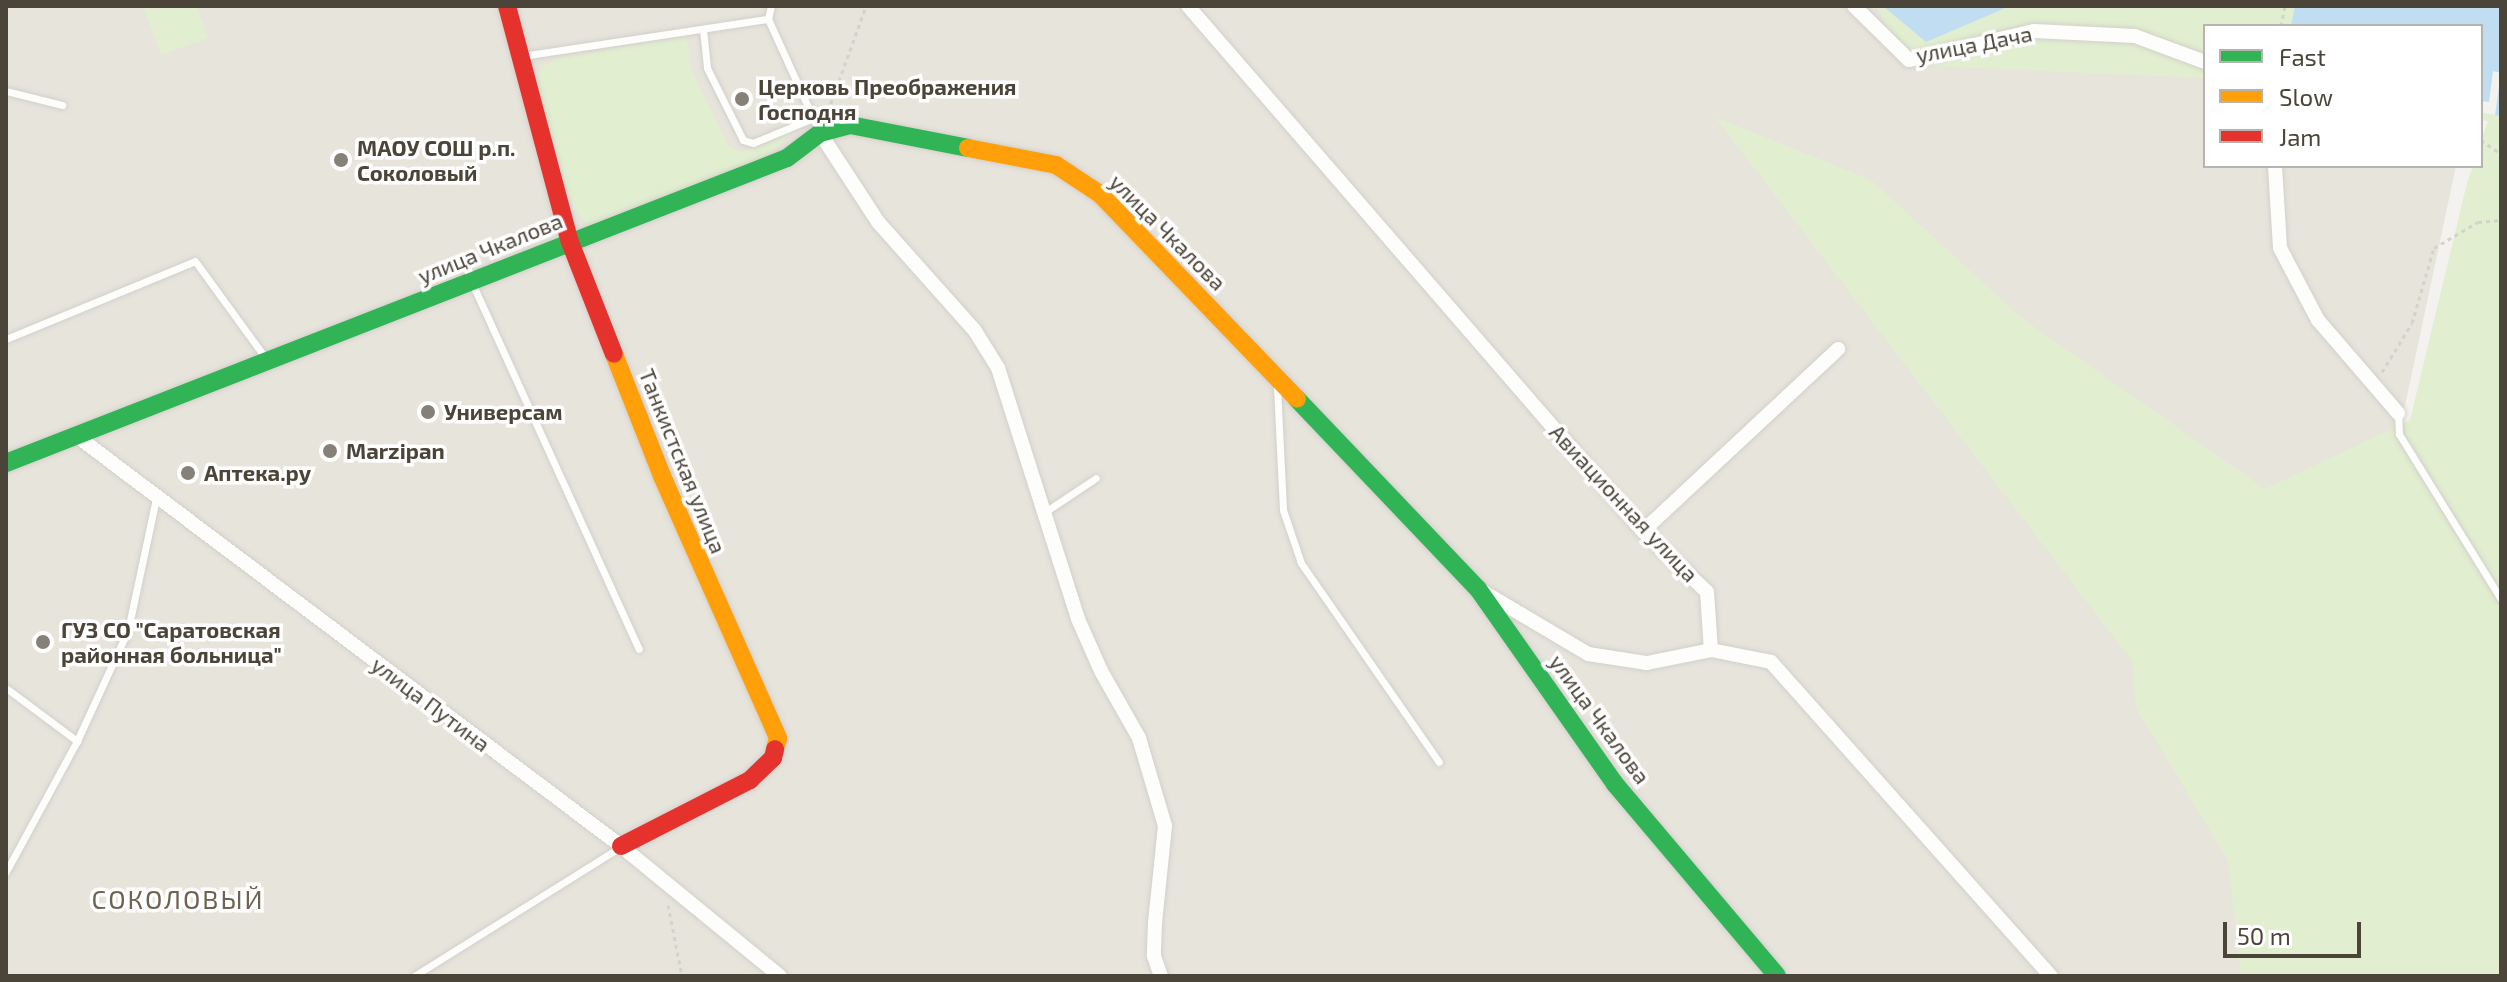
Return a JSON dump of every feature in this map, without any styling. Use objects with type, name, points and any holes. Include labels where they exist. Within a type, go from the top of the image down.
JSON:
[{"type":"street","name":"Танкистская улица","points":[[507,6],[570,242],[668,490],[778,738],[773,758],[750,780],[621,846]]},
{"type":"street","name":"Авиационная улица","points":[[1188,6],[1643,531],[1707,592],[1711,650]]},
{"type":"street","name":"улица Дача","points":[[1854,6],[1909,60],[2034,31],[2135,36],[2203,61]]},
{"type":"street","name":"улица Чкалова","points":[[6,463],[787,158],[817,126],[850,125],[1056,165],[1100,194],[1478,589],[1615,784],[1777,976]]},
{"type":"street","points":[[817,126],[878,222],[975,331],[998,368],[1078,619],[1101,671],[1139,738],[1165,826],[1154,956],[1161,976]]},
{"type":"street","points":[[2275,168],[2280,248],[2318,320],[2398,413]]},
{"type":"street","points":[[1643,531],[1838,349]]},
{"type":"street","name":"улица Путина","points":[[78,437],[621,846],[774,974]]},
{"type":"street","points":[[1478,589],[1588,654],[1647,663],[1711,650],[1771,662],[2051,976]]},
{"type":"lane","points":[[703,29],[707,68],[743,140],[753,143],[817,126],[768,19],[771,6]]},
{"type":"lane","points":[[520,56],[768,19]]},
{"type":"lane","points":[[6,91],[62,105]]},
{"type":"lane","points":[[6,339],[195,261],[268,362]]},
{"type":"lane","points":[[472,281],[639,649]]},
{"type":"lane","points":[[1277,378],[1283,510],[1301,563],[1439,762]]},
{"type":"lane","points":[[2398,413],[2399,434],[2501,599]]},
{"type":"lane","points":[[1043,513],[1096,478]]},
{"type":"lane","points":[[6,872],[77,741],[128,630],[157,496]]},
{"type":"lane","points":[[6,688],[77,741]]},
{"type":"lane","points":[[414,976],[621,846]]},
{"type":"path","points":[[817,126],[866,6]]},
{"type":"path","points":[[2483,141],[2501,154]]},
{"type":"path","points":[[2374,386],[2412,323],[2434,248],[2478,222],[2501,220]]},
{"type":"path","points":[[664,881],[682,976]]},
{"type":"shaded area","points":[[6,6],[1881,6],[2203,67],[2203,168],[2456,168],[2399,434],[2316,976],[6,976]]},
{"type":"green space","points":[[143,6],[197,6],[208,38],[161,55]]},
{"type":"green space","points":[[1877,6],[2501,6],[2501,976],[2241,976],[2228,861],[2136,708],[2132,661],[1715,117],[1871,180],[2023,319],[2265,489],[2410,420],[2467,183],[2472,168],[2483,168],[2483,135],[2488,121],[2483,120],[2483,24],[2203,24],[2203,78],[1904,65]]},
{"type":"green space","points":[[682,37],[687,41],[692,72],[728,145],[740,152],[796,128],[767,158],[591,226],[586,224],[573,207],[539,99],[536,79],[541,68],[555,59]]},
{"type":"water","points":[[1883,6],[2010,6],[1926,42]]},
{"type":"water","points":[[2295,6],[2501,6],[2501,116],[2483,113],[2483,24],[2291,24]]},
{"type":"pier","points":[[2493,71],[2501,73],[2495,115],[2483,113],[2483,101],[2489,102]]},
{"type":"traffic: fast","points":[[6,463],[787,158],[820,133],[850,125],[968,148]]},
{"type":"traffic: fast","points":[[1297,399],[1478,589],[1615,784],[1777,976]]},
{"type":"traffic: slow","points":[[968,148],[1056,165],[1100,194],[1297,399]]},
{"type":"traffic: slow","points":[[614,354],[662,476],[778,738],[775,749]]},
{"type":"traffic: jam","points":[[507,6],[570,242],[614,354]]},
{"type":"traffic: jam","points":[[621,846],[750,780],[773,758],[775,749]]},
{"type":"place","name":"Церковь Преображения Господня","points":[[742,99]]},
{"type":"place","name":"МАОУ СОШ р.п. Соколовый","points":[[341,160]]},
{"type":"place","name":"Универсам","points":[[428,412]]},
{"type":"place","name":"Marzipan","points":[[330,451]]},
{"type":"place","name":"Аптека.ру","points":[[188,473]]},
{"type":"place","name":"ГУЗ СО \"Саратовская районная больница\"","points":[[43,642]]},
{"type":"district","name":"СОКОЛОВЫЙ","points":[[178,899]]}]
